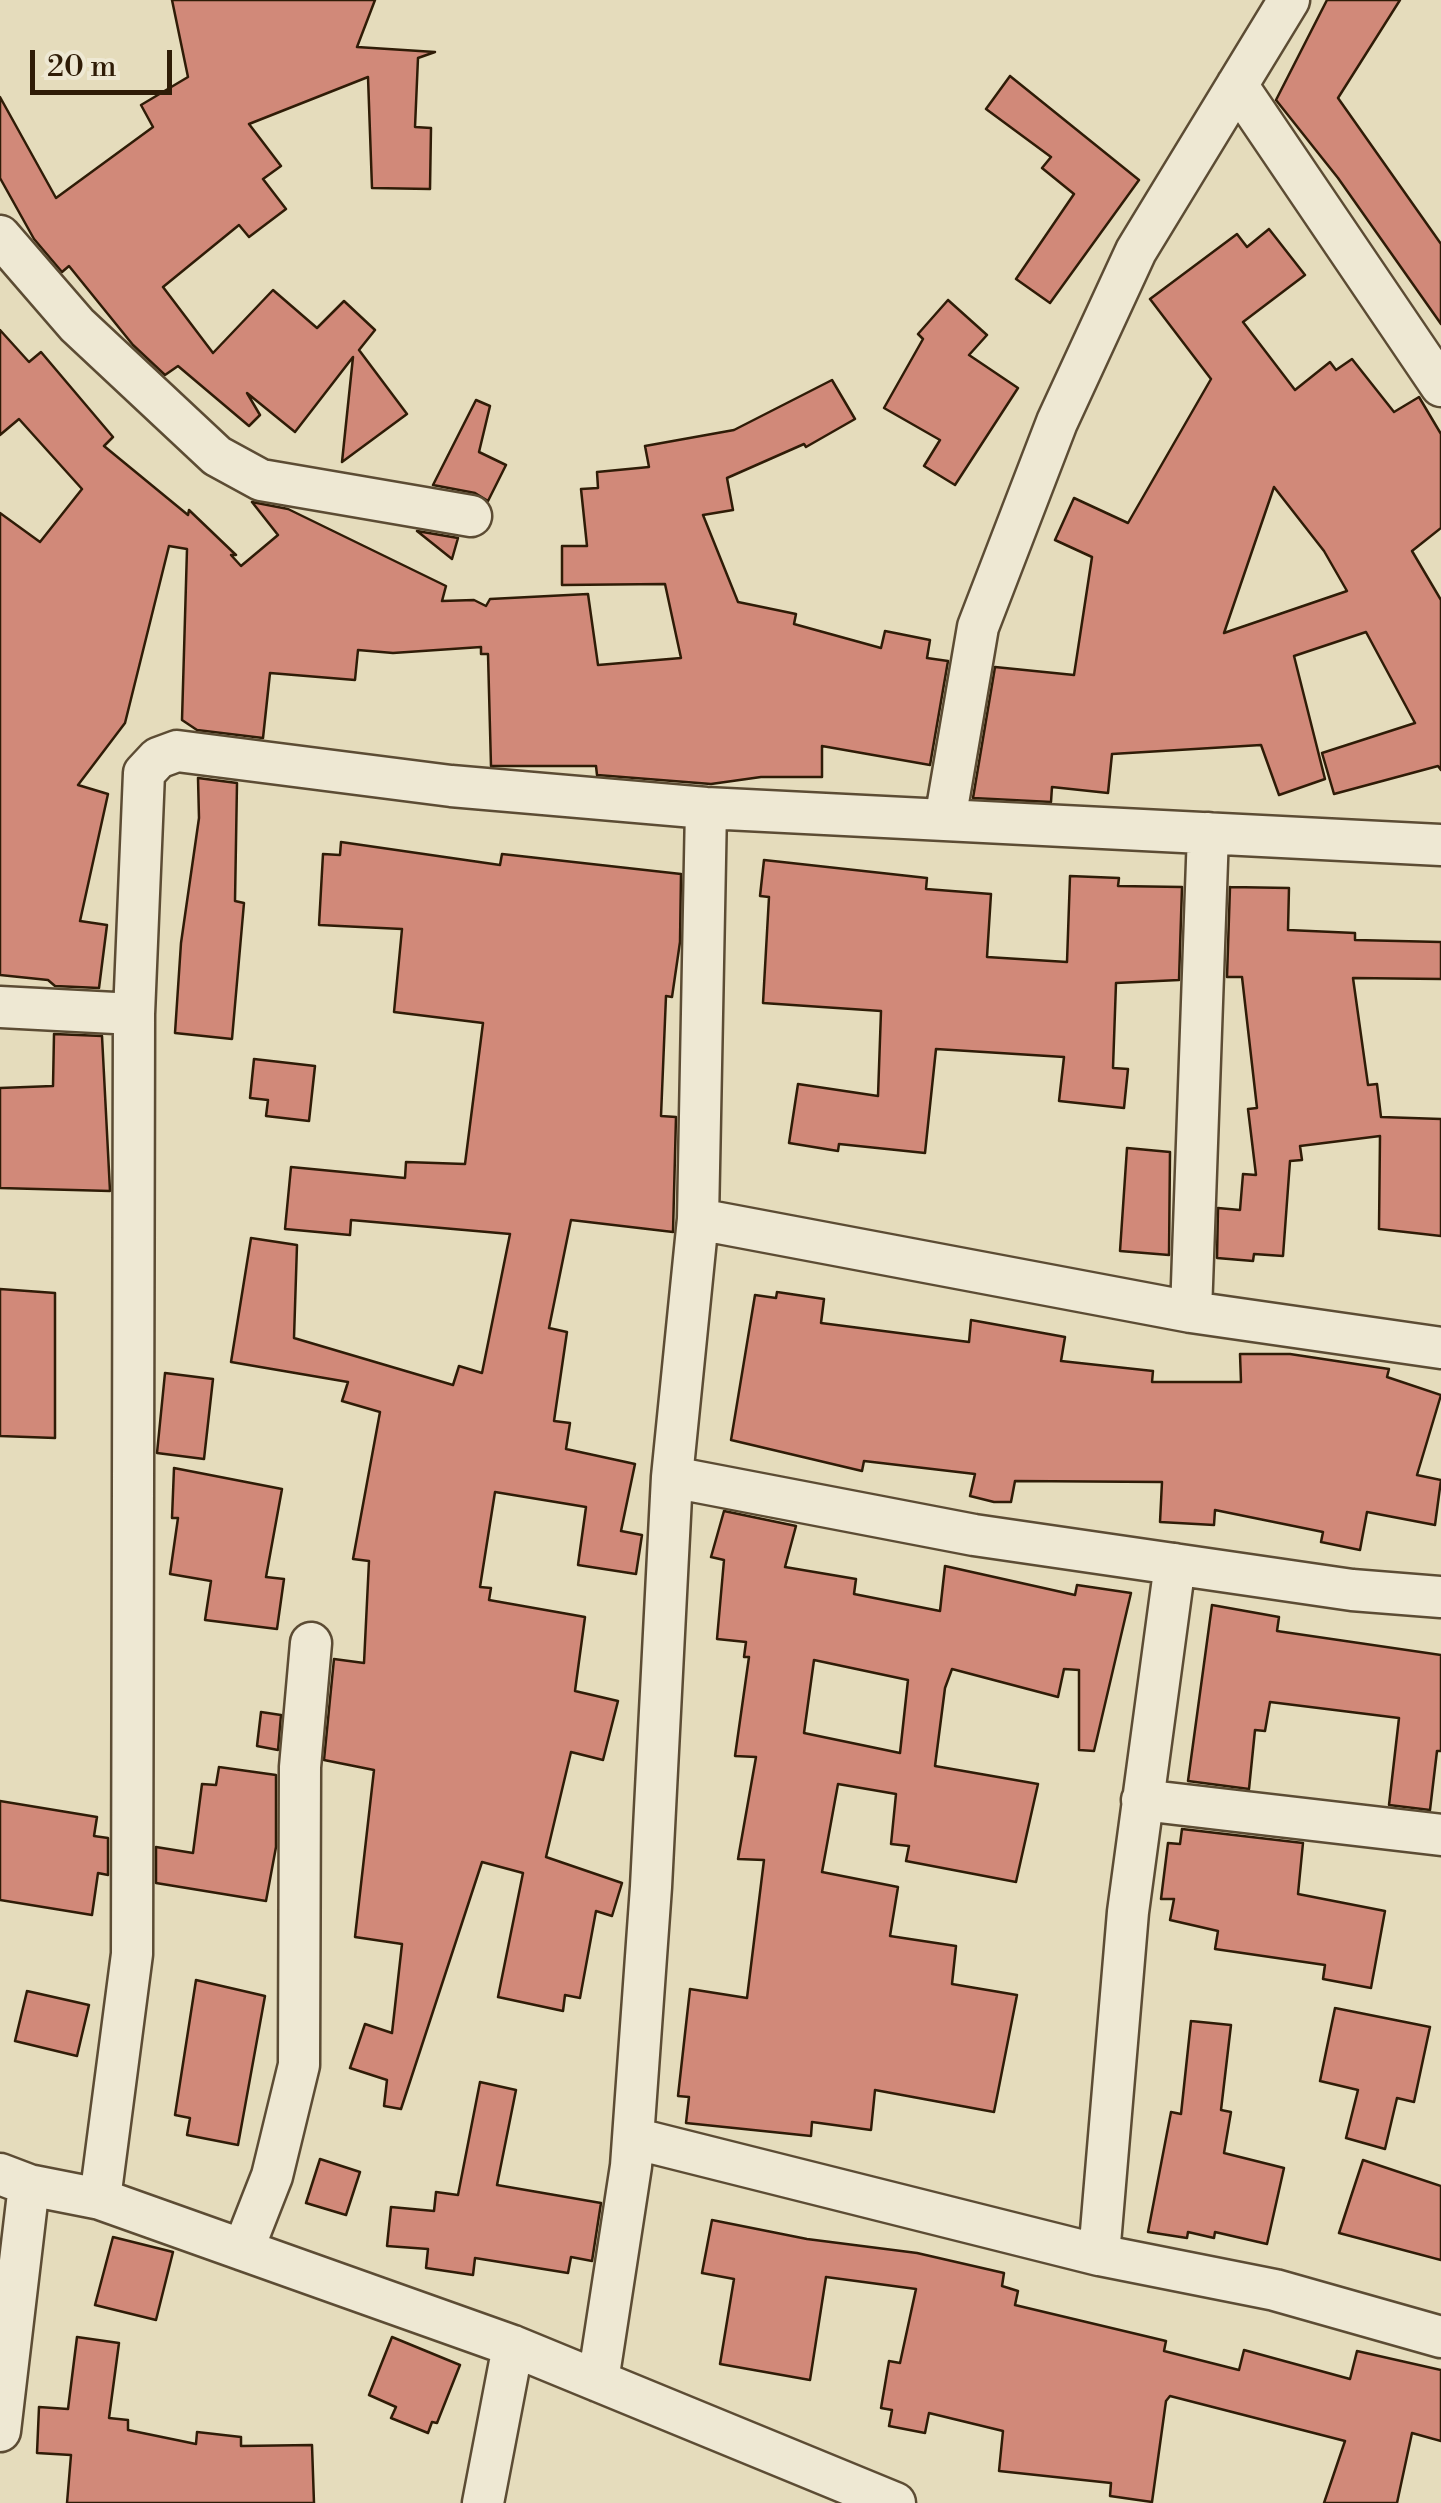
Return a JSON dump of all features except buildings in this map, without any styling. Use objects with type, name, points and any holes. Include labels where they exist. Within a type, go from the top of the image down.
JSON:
[{"type":"street","points":[[945,820],[978,628],[1058,422],[1136,251],[1289,0]]},
{"type":"street","points":[[1237,85],[1441,386]]},
{"type":"street","points":[[0,236],[77,325],[217,456],[262,480],[471,516]]},
{"type":"street","points":[[100,2199],[132,1954],[134,1014],[144,773],[158,758],[177,752],[452,786],[706,808],[1441,845]]},
{"type":"street","points":[[598,2381],[632,2138],[652,1888],[672,1477],[698,1219],[706,808]]},
{"type":"street","points":[[1191,1312],[1208,834]]},
{"type":"street","points":[[0,1007],[134,1014]]},
{"type":"street","points":[[698,1219],[1191,1312],[1441,1348]]},
{"type":"street","points":[[672,1477],[974,1535],[1352,1590],[1441,1598]]},
{"type":"street","points":[[1099,2255],[1128,1912],[1175,1564]]},
{"type":"street","points":[[243,2250],[272,2176],[299,2065],[300,1767],[311,1643]]},
{"type":"street","points":[[1142,1800],[1441,1835]]},
{"type":"street","points":[[632,2138],[1099,2255],[1275,2290],[1441,2337]]},
{"type":"street","points":[[0,2431],[15,2180],[100,2199],[513,2346],[895,2503]]},
{"type":"street","points":[[483,2503],[513,2346]]}]
